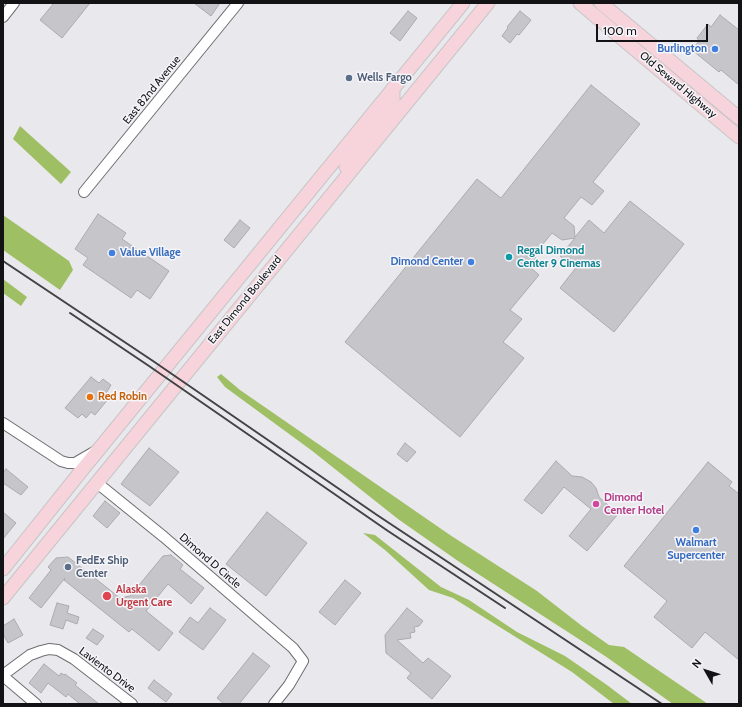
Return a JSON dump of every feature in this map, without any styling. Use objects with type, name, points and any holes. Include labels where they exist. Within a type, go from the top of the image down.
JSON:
[{"type":"main road","name":"East Dimond Boulevard","points":[[3,598],[96,482],[488,3]]},
{"type":"main road","name":"Old Seward Highway","points":[[580,3],[739,136]]},
{"type":"main road","name":"Old Seward Highway","points":[[601,3],[739,118]]},
{"type":"main road","name":"East Dimond Boulevard","points":[[3,569],[459,8]]},
{"type":"main road","points":[[401,109],[413,79],[459,8]]},
{"type":"main road","points":[[334,192],[355,151],[393,104],[393,88]]},
{"type":"main road","points":[[691,96],[700,96],[719,111],[739,123]]},
{"type":"main road","points":[[230,288],[244,301]]},
{"type":"street","points":[[3,17],[14,3]]},
{"type":"street","name":"East 82nd Avenue","points":[[84,192],[238,3]]},
{"type":"street","points":[[3,423],[61,461],[68,463],[75,463],[100,449]]},
{"type":"street","name":"Dimond D Circle","points":[[96,482],[293,648],[303,661],[289,685],[274,704]]},
{"type":"street","name":"Laviento Drive","points":[[3,675],[30,656],[49,649],[58,650],[74,659],[132,704]]},
{"type":"street","points":[[3,675],[36,704]]},
{"type":"green space","points":[[20,126],[71,172],[61,184],[13,139]]},
{"type":"green space","points":[[3,215],[69,261],[73,270],[60,290],[3,250]]},
{"type":"green space","points":[[3,279],[27,297],[21,306],[3,293]]},
{"type":"green space","points":[[221,374],[240,390],[450,535],[537,591],[609,645],[624,647],[708,704],[673,704],[605,656],[458,561],[398,519],[311,450],[225,387],[217,377]]},
{"type":"green space","points":[[363,533],[375,535],[441,587],[469,600],[517,632],[565,656],[632,704],[614,704],[572,672],[453,598],[429,590],[385,550]]},
{"type":"building","points":[[54,3],[90,3],[62,38],[40,20]]},
{"type":"building","points":[[194,3],[220,3],[211,16]]},
{"type":"building","points":[[408,11],[417,18],[400,41],[390,33]]},
{"type":"building","points":[[520,11],[531,20],[519,35],[517,34],[510,43],[502,36],[508,28],[507,27]]},
{"type":"building","name":"Burlington","points":[[720,15],[739,30],[739,85],[721,70],[719,72],[692,50],[699,41],[697,38],[708,24],[711,27]]},
{"type":"building","name":"Dimond Center","points":[[591,85],[640,124],[593,182],[604,191],[592,205],[581,197],[564,218],[574,226],[575,237],[589,220],[604,233],[630,201],[684,244],[614,332],[560,288],[575,269],[560,256],[575,238],[562,240],[552,233],[533,256],[536,258],[529,266],[539,275],[510,310],[522,319],[503,342],[524,358],[460,437],[345,342],[477,179],[501,198]]},
{"type":"building","name":"Value Village","points":[[98,214],[126,233],[122,239],[169,271],[150,299],[137,290],[131,298],[83,265],[88,258],[75,249]]},
{"type":"building","points":[[240,220],[250,228],[234,248],[224,240]]},
{"type":"building","name":"Red Robin","points":[[91,377],[99,383],[103,379],[111,385],[105,395],[109,398],[95,415],[91,412],[86,418],[82,414],[78,418],[65,408]]},
{"type":"building","points":[[405,443],[416,452],[407,462],[397,454]]},
{"type":"building","points":[[149,448],[179,472],[150,506],[121,484]]},
{"type":"building","name":"Dimond Center Hotel","points":[[556,461],[572,476],[582,477],[591,482],[596,488],[599,497],[618,514],[587,551],[569,536],[591,509],[564,487],[542,514],[524,500]]},
{"type":"building","name":"Walmart Supercenter","points":[[708,462],[732,482],[729,486],[739,494],[739,660],[705,632],[692,648],[654,617],[667,601],[624,566]]},
{"type":"building","points":[[6,469],[28,487],[21,495],[3,483],[3,473]]},
{"type":"building","points":[[105,501],[120,513],[107,528],[93,516]]},
{"type":"building","points":[[3,512],[16,523],[3,539]]},
{"type":"building","points":[[267,512],[307,543],[266,596],[226,564]]},
{"type":"building","points":[[171,555],[183,565],[180,569],[204,588],[191,604],[168,584],[146,611],[173,633],[159,651],[132,629],[129,632],[64,580],[65,578],[41,608],[29,598],[51,570],[48,567],[56,558],[68,557],[120,598],[130,596],[163,556]]},
{"type":"building","points":[[345,580],[361,593],[335,625],[319,612]]},
{"type":"building","points":[[57,603],[69,606],[67,613],[79,617],[77,624],[66,620],[63,629],[50,625]]},
{"type":"building","points":[[210,608],[226,620],[203,650],[179,632],[190,617],[198,623]]},
{"type":"building","points":[[407,608],[423,621],[419,626],[414,627],[415,632],[410,633],[411,638],[397,640],[423,663],[428,658],[451,676],[432,699],[407,678],[411,673],[386,653],[385,635]]},
{"type":"building","points":[[14,619],[23,635],[8,643],[3,634],[3,626]]},
{"type":"building","points":[[93,629],[104,636],[97,645],[86,638]]},
{"type":"building","points":[[253,653],[270,666],[239,704],[224,704],[217,698]]},
{"type":"building","points":[[44,664],[59,676],[61,673],[64,675],[65,674],[77,683],[75,685],[99,704],[80,704],[68,694],[66,697],[48,683],[41,693],[29,683]]},
{"type":"building","points":[[154,680],[172,694],[166,702],[148,688]]},
{"type":"railway","points":[[3,261],[153,361],[377,515],[662,704]]},
{"type":"railway","points":[[70,313],[388,531],[505,608]]},
{"type":"place","name":"Burlington","points":[[715,49]]},
{"type":"place","name":"Wells Fargo","points":[[349,78]]},
{"type":"place","name":"Value Village","points":[[112,253]]},
{"type":"place","name":"Regal Dimond Center 9 Cinemas","points":[[509,257]]},
{"type":"place","name":"Dimond Center","points":[[471,262]]},
{"type":"place","name":"Red Robin","points":[[90,397]]},
{"type":"place","name":"Dimond Center Hotel","points":[[596,504]]},
{"type":"place","name":"Walmart Supercenter","points":[[696,530]]},
{"type":"place","name":"FedEx Ship Center","points":[[68,567]]},
{"type":"place","name":"Alaska Urgent Care","points":[[107,596]]}]
